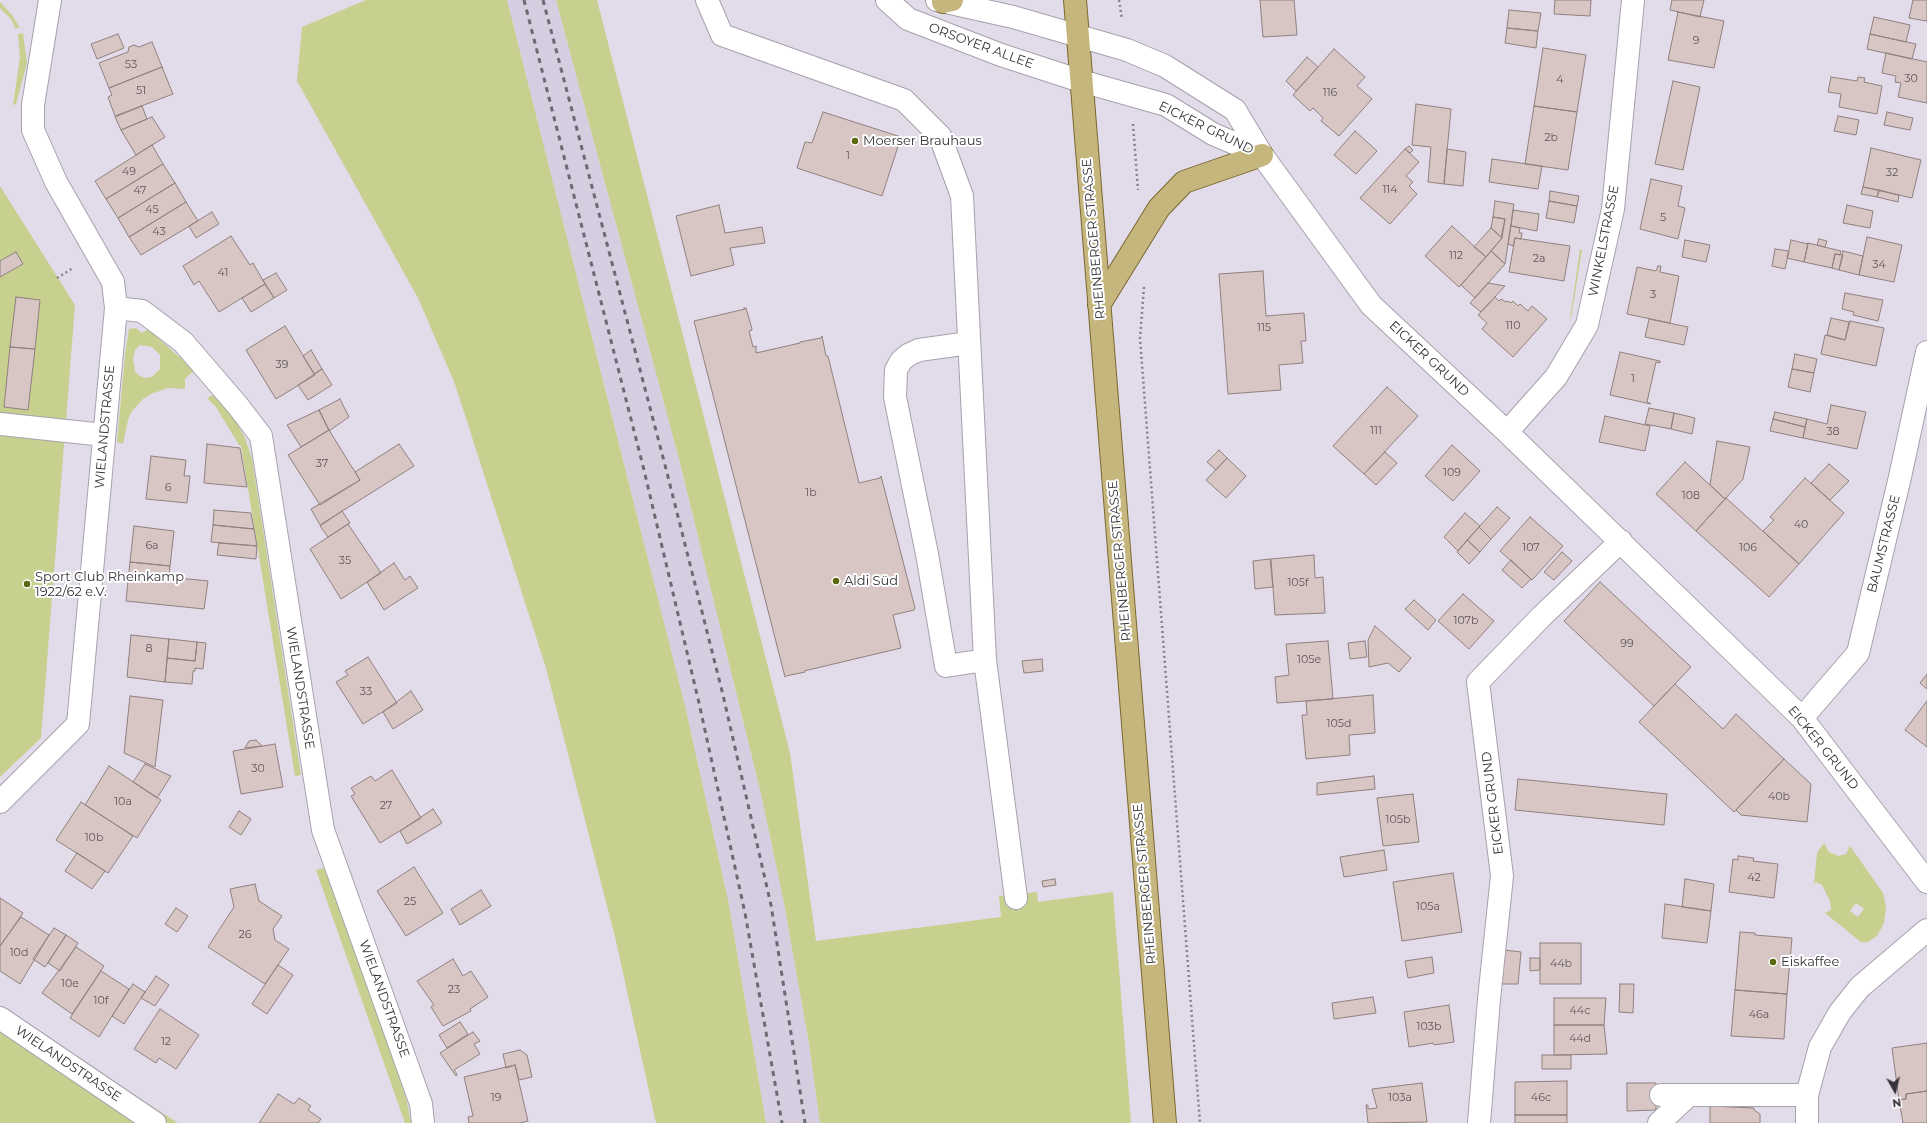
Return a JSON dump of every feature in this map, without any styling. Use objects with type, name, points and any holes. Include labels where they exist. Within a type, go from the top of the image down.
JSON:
[{"type":"main road","name":"RHEINBERGER STRASSE","points":[[1075,0],[1164,1123]]},
{"type":"main road","points":[[1099,305],[1160,208],[1184,182],[1262,155]]},
{"type":"street","name":"WIELANDSTRASSE","points":[[0,802],[78,724],[116,308],[113,282],[56,182],[33,130],[33,106],[50,0]]},
{"type":"street","points":[[706,0],[722,35],[904,100],[940,136],[962,196],[985,660],[1016,898]]},
{"type":"street","name":"ORSOYER ALLEE","points":[[887,0],[908,19],[1001,55],[1081,81]]},
{"type":"street","name":"WINKELSTRASSE","points":[[1507,432],[1556,377],[1587,325],[1613,209],[1633,0]]},
{"type":"street","points":[[944,1],[1013,17],[1077,36]]},
{"type":"street","name":"EICKER GRUND","points":[[1077,36],[1127,50],[1165,66],[1235,110],[1262,155],[1371,305],[1621,541],[1802,718],[1927,882]]},
{"type":"street","name":"EICKER GRUND","points":[[1081,81],[1166,105],[1213,134],[1262,155]]},
{"type":"street","name":"WIELANDSTRASSE","points":[[116,308],[142,311],[183,342],[238,406],[261,436],[323,830],[421,1104],[423,1123]]},
{"type":"street","points":[[969,343],[919,350],[908,355],[901,361],[896,370],[895,397],[927,554],[946,666],[985,660]]},
{"type":"street","name":"BAUMSTRASSE","points":[[1802,718],[1858,653],[1900,477],[1927,352]]},
{"type":"street","points":[[0,424],[104,435]]},
{"type":"street","name":"EICKER GRUND","points":[[1479,1123],[1489,999],[1502,876],[1478,682],[1542,616],[1621,541]]},
{"type":"street","points":[[1806,1123],[1807,1095],[1820,1047],[1840,1012],[1860,987],[1927,930]]},
{"type":"street","name":"WIELANDSTRASSE","points":[[0,1018],[155,1123]]},
{"type":"street","points":[[1661,1095],[1807,1095]]},
{"type":"street","points":[[1659,1123],[1689,1095]]},
{"type":"path","points":[[1130,95],[1138,190]]},
{"type":"path","points":[[1141,238],[1144,279],[1140,338],[1200,1123]]},
{"type":"shaded area","points":[[507,0],[556,0],[679,459],[761,794],[784,903],[809,1044],[820,1123],[766,1123],[728,900],[685,706]]},
{"type":"green space","points":[[366,0],[507,0],[685,706],[728,900],[766,1123],[656,1123],[616,941],[546,668],[455,384],[418,298],[297,81],[302,27]]},
{"type":"green space","points":[[556,0],[597,0],[790,753],[816,941],[1001,917],[999,896],[1037,892],[1038,902],[1113,892],[1131,1123],[820,1123],[809,1044],[784,903],[761,794],[679,459]]},
{"type":"green space","points":[[0,2],[12,15],[20,28],[15,28],[11,19],[0,8]]},
{"type":"green space","points":[[23,33],[27,63],[16,104],[13,105],[20,57],[18,34]]},
{"type":"green space","name":"Sport Club Rheinkamp 1922/62 e.V.","points":[[0,186],[75,305],[41,738],[0,777]]},
{"type":"green space","points":[[1580,249],[1582,250],[1570,318]]},
{"type":"green space","points":[[136,328],[142,333],[148,329],[196,372],[191,373],[185,379],[185,389],[168,388],[151,394],[143,399],[132,411],[128,420],[123,444],[117,442],[125,355],[129,329]],"holes":[[[140,345],[152,347],[160,355],[160,369],[152,377],[145,378],[138,375],[135,371],[133,359],[135,350]]]},
{"type":"green space","points":[[215,394],[236,422],[245,438],[252,459],[301,775],[295,776],[241,446],[216,407],[207,398]]},
{"type":"green space","points":[[1824,843],[1829,852],[1838,856],[1846,854],[1850,846],[1883,893],[1886,907],[1884,923],[1877,936],[1868,942],[1861,942],[1825,913],[1831,910],[1830,901],[1822,885],[1816,882],[1814,884],[1817,853]],"holes":[[[1856,903],[1864,909],[1858,917],[1850,911]]]},
{"type":"green space","points":[[324,868],[386,1036],[407,1102],[411,1123],[405,1123],[316,870]]},
{"type":"green space","points":[[0,1022],[156,1123],[0,1123]]},
{"type":"green space","points":[[114,1082],[178,1123],[167,1123],[111,1087]]},
{"type":"building","points":[[1260,0],[1294,0],[1297,35],[1263,37]]},
{"type":"building","points":[[1555,0],[1591,0],[1590,16],[1554,14]]},
{"type":"building","points":[[1672,0],[1704,0],[1700,17],[1670,10]]},
{"type":"building","points":[[1913,0],[1927,0],[1927,21],[1909,18]]},
{"type":"building","points":[[1509,10],[1541,13],[1538,31],[1507,28]]},
{"type":"building","points":[[1678,12],[1724,21],[1714,68],[1668,60]]},
{"type":"building","points":[[1874,17],[1910,25],[1906,42],[1870,34]]},
{"type":"building","points":[[1507,28],[1538,31],[1536,48],[1505,43]]},
{"type":"building","points":[[118,34],[124,48],[97,59],[91,44]]},
{"type":"building","points":[[1870,34],[1916,44],[1912,59],[1867,49]]},
{"type":"building","points":[[152,42],[162,67],[109,88],[99,63],[128,52],[129,47],[134,45],[139,47]]},
{"type":"building","points":[[1543,48],[1586,55],[1577,112],[1534,106]]},
{"type":"building","points":[[1334,49],[1365,77],[1357,86],[1372,99],[1339,136],[1321,121],[1323,118],[1313,108],[1310,111],[1293,95]]},
{"type":"building","points":[[1886,53],[1927,62],[1927,103],[1898,97],[1901,83],[1895,82],[1896,76],[1882,73]]},
{"type":"building","points":[[1307,57],[1318,67],[1296,91],[1286,81]]},
{"type":"building","points":[[162,67],[173,94],[115,116],[108,97],[112,95],[109,88]]},
{"type":"building","points":[[1831,77],[1857,81],[1858,77],[1865,78],[1864,82],[1882,86],[1877,114],[1839,107],[1841,94],[1828,92]]},
{"type":"building","points":[[1673,81],[1700,87],[1683,170],[1655,164]]},
{"type":"building","points":[[1416,104],[1451,109],[1444,184],[1428,182],[1431,147],[1412,145]]},
{"type":"building","points":[[142,106],[147,119],[121,130],[115,117]]},
{"type":"building","points":[[1534,106],[1577,112],[1568,170],[1525,164]]},
{"type":"building","points":[[823,112],[901,137],[882,196],[797,168],[805,142],[812,143]]},
{"type":"building","points":[[1887,112],[1913,118],[1910,130],[1884,125]]},
{"type":"building","points":[[1838,116],[1859,120],[1856,135],[1834,131]]},
{"type":"building","points":[[152,117],[165,137],[136,155],[121,130]]},
{"type":"building","points":[[1355,131],[1377,151],[1356,174],[1334,155]]},
{"type":"building","points":[[152,145],[163,164],[106,199],[95,181]]},
{"type":"building","points":[[1409,146],[1413,150],[1410,153],[1405,149]]},
{"type":"building","points":[[1871,148],[1921,160],[1912,198],[1863,187]]},
{"type":"building","points":[[1405,149],[1419,162],[1406,176],[1413,182],[1409,186],[1417,194],[1390,224],[1360,198]]},
{"type":"building","points":[[1447,149],[1466,152],[1463,186],[1444,184]]},
{"type":"building","points":[[1492,159],[1542,166],[1538,189],[1489,182]]},
{"type":"building","points":[[163,164],[175,183],[118,218],[106,199]]},
{"type":"building","points":[[1651,179],[1682,186],[1678,206],[1685,208],[1678,239],[1640,229]]},
{"type":"building","points":[[175,183],[186,202],[129,237],[118,218]]},
{"type":"building","points":[[1863,187],[1879,190],[1877,197],[1861,194]]},
{"type":"building","points":[[1879,190],[1899,195],[1898,202],[1877,197]]},
{"type":"building","points":[[1550,191],[1579,196],[1577,206],[1549,201]]},
{"type":"building","points":[[1495,201],[1514,204],[1505,264],[1491,251],[1502,238],[1505,219],[1493,217]]},
{"type":"building","points":[[1549,201],[1577,206],[1574,223],[1546,218]]},
{"type":"building","points":[[186,202],[198,221],[141,255],[129,237]]},
{"type":"building","points":[[719,205],[725,233],[762,227],[765,243],[730,248],[734,265],[691,276],[676,216]]},
{"type":"building","points":[[1847,205],[1873,211],[1870,228],[1843,223]]},
{"type":"building","points":[[1513,210],[1539,214],[1537,231],[1511,226]]},
{"type":"building","points":[[212,212],[219,224],[196,238],[189,226]]},
{"type":"building","points":[[1493,217],[1505,219],[1501,237],[1491,228]]},
{"type":"building","points":[[1452,226],[1486,257],[1459,287],[1425,256]]},
{"type":"building","points":[[1511,226],[1520,228],[1519,233],[1522,233],[1521,239],[1515,238],[1513,246],[1508,244]]},
{"type":"building","points":[[1491,228],[1502,238],[1486,257],[1474,247]]},
{"type":"building","points":[[231,236],[250,265],[253,263],[265,284],[219,312],[199,281],[194,285],[183,266]]},
{"type":"building","points":[[1867,237],[1902,245],[1894,282],[1859,275]]},
{"type":"building","points":[[1515,238],[1570,246],[1564,281],[1509,272]]},
{"type":"building","points":[[1819,239],[1827,241],[1825,247],[1817,245]]},
{"type":"building","points":[[1685,240],[1710,245],[1706,262],[1682,257]]},
{"type":"building","points":[[1791,240],[1808,244],[1804,262],[1787,258]]},
{"type":"building","points":[[1808,243],[1841,251],[1840,255],[1835,254],[1832,268],[1804,262]]},
{"type":"building","points":[[1775,249],[1789,251],[1785,269],[1772,266]]},
{"type":"building","points":[[1491,251],[1505,264],[1475,298],[1461,285]]},
{"type":"building","points":[[1843,251],[1863,256],[1859,275],[1839,270]]},
{"type":"building","points":[[16,252],[23,264],[0,277],[0,261]]},
{"type":"building","points":[[1835,254],[1843,255],[1839,270],[1832,268]]},
{"type":"building","points":[[1658,266],[1661,266],[1660,272],[1679,276],[1670,323],[1627,314],[1637,267],[1656,271]]},
{"type":"building","points":[[1263,271],[1266,316],[1304,313],[1306,341],[1301,341],[1303,363],[1279,365],[1281,390],[1228,394],[1219,274]]},
{"type":"building","points":[[276,273],[287,290],[274,298],[263,280]]},
{"type":"building","points":[[1488,283],[1505,286],[1481,312],[1470,303]]},
{"type":"building","points":[[265,284],[274,298],[251,312],[242,298]]},
{"type":"building","points":[[1845,293],[1883,300],[1878,321],[1853,315],[1854,312],[1842,309]]},
{"type":"building","points":[[16,297],[40,300],[35,349],[10,347]]},
{"type":"building","points":[[1495,297],[1499,301],[1501,299],[1511,303],[1513,301],[1518,306],[1520,304],[1528,311],[1532,306],[1547,319],[1513,357],[1482,329],[1487,323],[1478,315]]},
{"type":"building","points":[[744,308],[746,308],[752,329],[749,331],[753,347],[756,346],[756,353],[821,338],[822,336],[859,483],[880,478],[881,476],[915,608],[914,610],[893,615],[901,648],[804,671],[805,672],[785,677],[694,321],[745,309]]},
{"type":"building","points":[[1831,318],[1849,322],[1845,340],[1827,335]]},
{"type":"building","points":[[1649,319],[1688,327],[1684,345],[1645,337]]},
{"type":"building","points":[[1850,321],[1884,328],[1876,366],[1821,354],[1825,335],[1845,340]]},
{"type":"building","points":[[285,326],[315,375],[276,399],[246,350]]},
{"type":"building","points":[[10,347],[35,349],[28,410],[4,407]]},
{"type":"building","points":[[311,350],[322,369],[314,374],[303,356]]},
{"type":"building","points":[[1620,352],[1660,361],[1660,363],[1656,362],[1647,402],[1651,404],[1610,395]]},
{"type":"building","points":[[1795,354],[1817,359],[1814,373],[1792,369]]},
{"type":"building","points":[[322,369],[332,385],[308,400],[298,385]]},
{"type":"building","points":[[1792,369],[1814,373],[1810,392],[1788,387]]},
{"type":"building","points":[[1387,387],[1418,416],[1364,474],[1333,446]]},
{"type":"building","points":[[340,399],[349,417],[329,431],[319,410]]},
{"type":"building","points":[[1831,405],[1866,412],[1857,449],[1803,438],[1807,419],[1827,424]]},
{"type":"building","points":[[1649,408],[1674,413],[1671,429],[1645,424]]},
{"type":"building","points":[[319,410],[329,430],[301,447],[287,425]]},
{"type":"building","points":[[1775,412],[1807,419],[1805,427],[1773,419]]},
{"type":"building","points":[[1674,413],[1695,418],[1692,434],[1671,429]]},
{"type":"building","points":[[1605,416],[1650,426],[1645,451],[1599,442]]},
{"type":"building","points":[[1773,419],[1805,427],[1803,438],[1770,431]]},
{"type":"building","points":[[329,430],[360,480],[320,505],[288,455]]},
{"type":"building","points":[[1717,441],[1750,447],[1743,479],[1725,499],[1710,485]]},
{"type":"building","points":[[207,444],[240,448],[247,487],[204,483]]},
{"type":"building","points":[[399,444],[414,466],[320,525],[311,509],[360,480],[355,472]]},
{"type":"building","points":[[1452,445],[1480,471],[1453,501],[1425,476]]},
{"type":"building","points":[[1219,450],[1227,458],[1216,470],[1207,462]]},
{"type":"building","points":[[1385,452],[1397,463],[1376,485],[1364,474]]},
{"type":"building","points":[[151,456],[186,460],[184,476],[190,476],[187,503],[146,499]]},
{"type":"building","points":[[1227,458],[1246,476],[1226,498],[1206,480]]},
{"type":"building","points":[[1685,462],[1725,499],[1696,531],[1656,494]]},
{"type":"building","points":[[1829,464],[1849,481],[1830,500],[1811,483]]},
{"type":"building","points":[[1805,478],[1844,513],[1799,564],[1763,531],[1774,520],[1770,517]]},
{"type":"building","points":[[1726,498],[1799,564],[1769,597],[1696,531]]},
{"type":"building","points":[[1497,507],[1510,518],[1491,539],[1479,527]]},
{"type":"building","points":[[214,510],[251,513],[254,529],[213,525]]},
{"type":"building","points":[[342,511],[350,523],[328,537],[320,526]]},
{"type":"building","points":[[1465,513],[1480,526],[1458,551],[1444,537]]},
{"type":"building","points":[[1530,517],[1563,546],[1532,580],[1500,551]]},
{"type":"building","points":[[348,524],[381,573],[341,599],[310,549]]},
{"type":"building","points":[[213,525],[254,529],[257,546],[211,542]]},
{"type":"building","points":[[134,526],[174,531],[170,566],[130,562]]},
{"type":"building","points":[[1479,527],[1491,539],[1480,552],[1467,540]]},
{"type":"building","points":[[1467,540],[1480,552],[1469,564],[1457,552]]},
{"type":"building","points":[[219,543],[257,546],[256,559],[217,555]]},
{"type":"building","points":[[1562,552],[1572,561],[1554,580],[1544,572]]},
{"type":"building","points":[[1314,555],[1315,578],[1323,577],[1325,613],[1275,615],[1271,559]]},
{"type":"building","points":[[1270,559],[1273,587],[1255,589],[1253,561]]},
{"type":"building","points":[[1511,560],[1531,579],[1522,588],[1502,570]]},
{"type":"building","points":[[130,562],[170,566],[169,577],[208,581],[204,609],[126,601]]},
{"type":"building","points":[[394,563],[405,580],[410,576],[418,588],[384,610],[367,582]]},
{"type":"building","points":[[1600,582],[1691,667],[1654,706],[1564,621]]},
{"type":"building","points":[[1463,594],[1494,621],[1469,649],[1438,621]]},
{"type":"building","points":[[1414,600],[1436,620],[1428,630],[1405,609]]},
{"type":"building","points":[[1375,626],[1411,658],[1399,672],[1388,663],[1369,667],[1368,640]]},
{"type":"building","points":[[131,635],[169,639],[165,682],[127,677]]},
{"type":"building","points":[[169,639],[197,642],[195,661],[167,658]]},
{"type":"building","points":[[1328,641],[1333,699],[1277,703],[1275,677],[1289,675],[1286,644]]},
{"type":"building","points":[[1365,641],[1367,657],[1350,659],[1348,643]]},
{"type":"building","points":[[197,642],[206,643],[203,669],[195,668],[195,671],[193,671],[192,684],[165,682],[167,658],[195,661]]},
{"type":"building","points":[[368,657],[397,703],[363,724],[336,682],[348,675],[345,671]]},
{"type":"building","points":[[1042,659],[1043,671],[1024,673],[1022,661]]},
{"type":"building","points":[[1927,674],[1927,689],[1920,683]]},
{"type":"building","points":[[1675,684],[1723,729],[1736,714],[1784,759],[1734,812],[1639,722]]},
{"type":"building","points":[[411,691],[423,710],[393,729],[383,712]]},
{"type":"building","points":[[1373,695],[1375,733],[1349,735],[1350,755],[1306,759],[1302,715],[1307,715],[1306,701]]},
{"type":"building","points":[[130,696],[163,700],[155,767],[124,753]]},
{"type":"building","points":[[1927,701],[1927,747],[1905,730]]},
{"type":"building","points":[[256,740],[262,746],[245,748],[249,741]]},
{"type":"building","points":[[275,744],[283,787],[241,794],[233,751]]},
{"type":"building","points":[[1784,759],[1811,784],[1807,822],[1741,815],[1736,810]]},
{"type":"building","points":[[145,764],[171,776],[157,798],[133,782]]},
{"type":"building","points":[[109,766],[161,800],[137,838],[85,805]]},
{"type":"building","points":[[392,770],[421,818],[380,843],[351,796],[355,794],[351,788],[371,776],[375,781]]},
{"type":"building","points":[[1374,776],[1375,789],[1317,795],[1317,783]]},
{"type":"building","points":[[1518,779],[1667,794],[1664,825],[1515,810]]},
{"type":"building","points":[[1413,794],[1419,842],[1383,846],[1377,798]]},
{"type":"building","points":[[81,802],[133,836],[108,873],[56,840]]},
{"type":"building","points":[[433,809],[442,823],[407,844],[400,831]]},
{"type":"building","points":[[239,811],[251,819],[241,835],[229,827]]},
{"type":"building","points":[[1384,850],[1387,870],[1344,877],[1340,857]]},
{"type":"building","points":[[77,853],[105,871],[92,889],[65,871]]},
{"type":"building","points":[[1738,856],[1754,858],[1753,861],[1778,864],[1774,898],[1729,892],[1733,859],[1738,860]]},
{"type":"building","points":[[414,867],[443,913],[406,936],[377,891]]},
{"type":"building","points":[[1453,873],[1462,932],[1402,941],[1393,882]]},
{"type":"building","points":[[1055,879],[1056,885],[1043,887],[1042,881]]},
{"type":"building","points":[[1685,879],[1714,884],[1711,911],[1682,907]]},
{"type":"building","points":[[255,884],[259,901],[282,916],[273,929],[275,940],[289,949],[265,984],[208,947],[234,907],[230,889]]},
{"type":"building","points":[[481,890],[491,906],[460,925],[451,909]]},
{"type":"building","points":[[0,898],[23,913],[0,946]]},
{"type":"building","points":[[1665,904],[1711,911],[1707,943],[1662,938]]},
{"type":"building","points":[[176,908],[188,916],[177,932],[165,924]]},
{"type":"building","points":[[21,917],[49,935],[20,984],[0,971],[0,946]]},
{"type":"building","points":[[54,928],[66,935],[45,967],[33,959]]},
{"type":"building","points":[[1740,932],[1755,933],[1755,935],[1792,938],[1787,994],[1735,990]]},
{"type":"building","points":[[66,935],[78,943],[60,971],[48,963]]},
{"type":"building","points":[[1540,943],[1581,943],[1581,984],[1540,984]]},
{"type":"building","points":[[76,947],[104,966],[72,1014],[42,993]]},
{"type":"building","points":[[1504,950],[1521,952],[1518,984],[1501,984]]},
{"type":"building","points":[[1432,957],[1434,973],[1408,978],[1405,961]]},
{"type":"building","points":[[1530,958],[1540,958],[1540,970],[1530,971]]},
{"type":"building","points":[[453,959],[463,976],[471,971],[488,997],[470,1009],[471,1011],[443,1026],[431,1007],[434,1005],[417,981]]},
{"type":"building","points":[[278,965],[293,975],[267,1014],[252,1004]]},
{"type":"building","points":[[101,971],[129,989],[99,1037],[70,1018]]},
{"type":"building","points":[[156,976],[169,985],[155,1006],[141,998]]},
{"type":"building","points":[[133,984],[145,992],[124,1024],[112,1016]]},
{"type":"building","points":[[1620,984],[1634,984],[1633,1013],[1619,1012]]},
{"type":"building","points":[[1735,990],[1787,994],[1784,1039],[1731,1036]]},
{"type":"building","points":[[1373,997],[1376,1013],[1334,1019],[1332,1003]]},
{"type":"building","points":[[1554,998],[1606,998],[1604,1025],[1554,1025]]},
{"type":"building","points":[[1449,1005],[1454,1042],[1434,1045],[1433,1043],[1409,1047],[1404,1012]]},
{"type":"building","points":[[160,1009],[199,1035],[176,1069],[159,1058],[156,1063],[134,1049]]},
{"type":"building","points":[[460,1022],[468,1034],[447,1048],[439,1035]]},
{"type":"building","points":[[1554,1025],[1604,1025],[1607,1054],[1554,1055]]},
{"type":"building","points":[[473,1032],[480,1041],[474,1044],[480,1054],[454,1070],[457,1074],[456,1076],[440,1053]]},
{"type":"building","points":[[1927,1043],[1927,1091],[1906,1094],[1906,1099],[1899,1100],[1892,1048]]},
{"type":"building","points":[[520,1050],[527,1055],[532,1077],[519,1080],[515,1065],[506,1068],[503,1054]]},
{"type":"building","points":[[1542,1055],[1571,1055],[1571,1069],[1542,1069]]},
{"type":"building","points":[[515,1065],[528,1121],[520,1123],[469,1123],[468,1117],[473,1116],[464,1077]]},
{"type":"building","points":[[1567,1081],[1567,1115],[1515,1115],[1515,1082]]},
{"type":"building","points":[[1422,1083],[1427,1122],[1368,1123],[1366,1105],[1368,1105],[1368,1109],[1377,1108],[1372,1089]]},
{"type":"building","points":[[1627,1083],[1656,1083],[1656,1110],[1627,1111]]},
{"type":"building","points":[[1927,1091],[1927,1123],[1903,1123],[1899,1100],[1906,1099],[1906,1094]]},
{"type":"building","points":[[278,1094],[294,1104],[299,1098],[311,1106],[308,1110],[321,1119],[318,1123],[259,1123]]},
{"type":"building","points":[[1710,1106],[1754,1108],[1754,1110],[1760,1114],[1760,1123],[1710,1123]]},
{"type":"building","points":[[1515,1115],[1567,1115],[1567,1123],[1515,1123]]},
{"type":"railway","points":[[524,0],[644,470],[699,703],[745,913],[782,1123]]},
{"type":"railway","points":[[543,0],[665,465],[723,695],[771,905],[805,1123]]},
{"type":"place","name":"Moerser Brauhaus","points":[[855,141]]},
{"type":"place","name":"Aldi Süd","points":[[836,581]]},
{"type":"place","name":"Sport Club Rheinkamp 1922/62 e.V.","points":[[27,584]]},
{"type":"place","name":"Eiskaffee","points":[[1773,962]]}]
